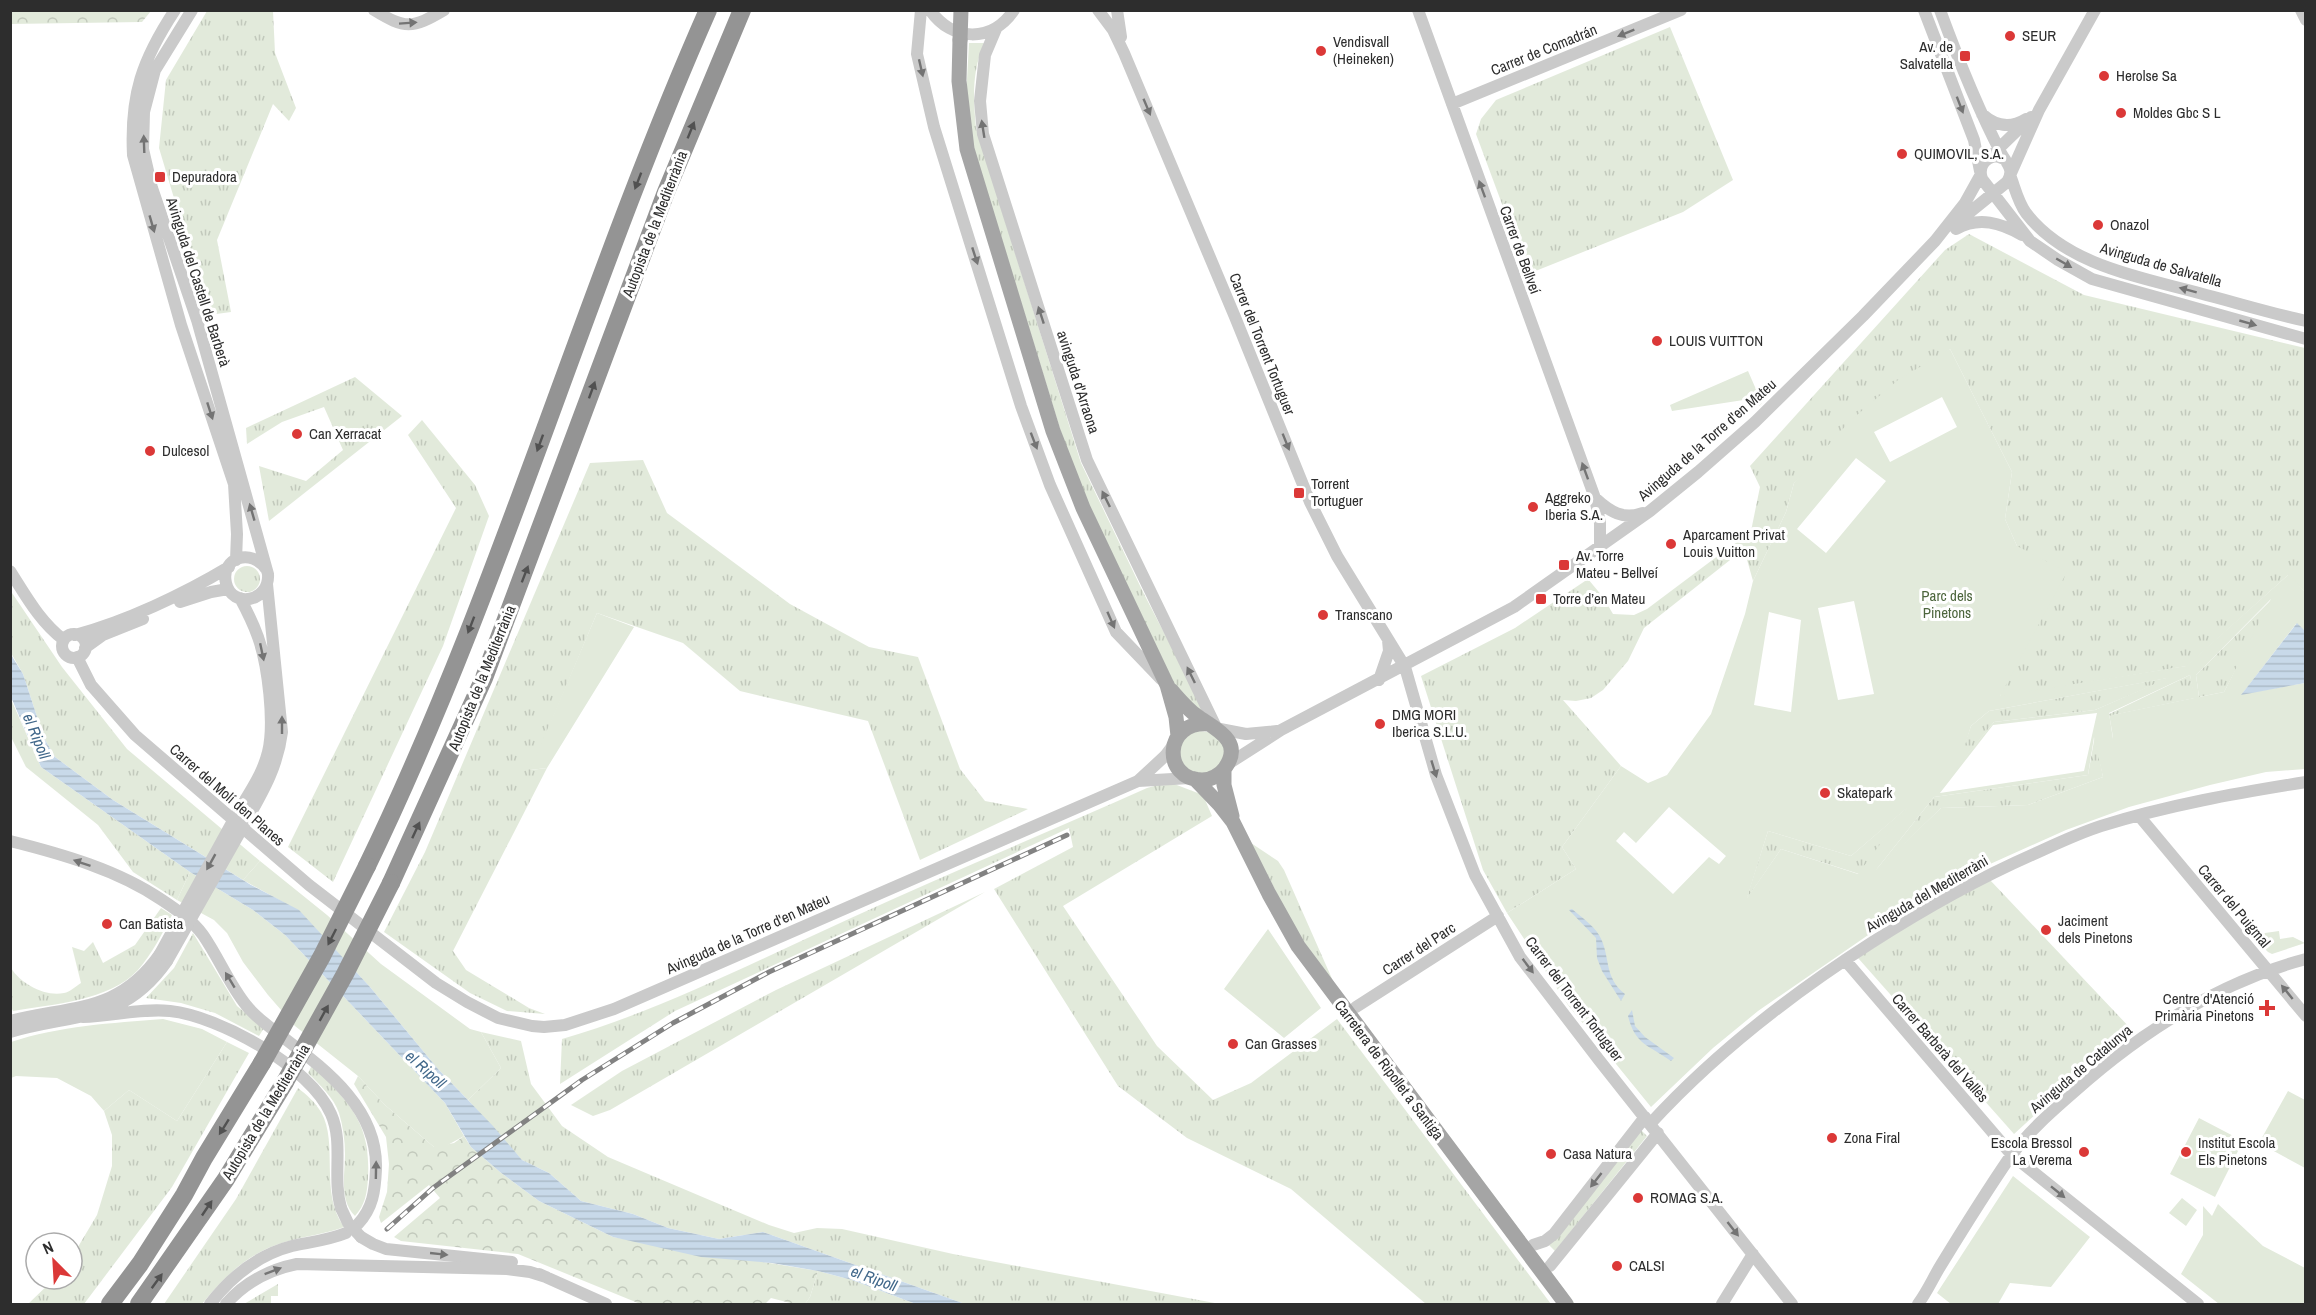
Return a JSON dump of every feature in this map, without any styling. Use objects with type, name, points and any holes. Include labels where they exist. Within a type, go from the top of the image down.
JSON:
[{"type":"highway","name":"Autopista de la Mediterrània","points":[[110,1305],[140,1264],[184,1195],[262,1063],[322,956],[368,866],[414,764],[468,633],[617,236],[670,99],[708,10]]},
{"type":"highway","name":"Autopista de la Mediterrània","points":[[140,1305],[226,1179],[285,1082],[350,965],[391,883],[484,678],[669,186],[742,10]]},
{"type":"highway","points":[[97,1305],[168,1200],[204,1158]]},
{"type":"main road","points":[[961,10],[959,81],[967,149],[1053,430],[1079,499],[1167,685],[1176,717],[1175,762],[1184,774],[1192,778],[1219,804],[1233,822]]},
{"type":"main road","points":[[1167,685],[1187,708],[1215,727],[1230,746],[1224,785],[1233,822]]},
{"type":"main road","points":[[1176,740],[1192,725],[1215,727]]},
{"type":"main road","points":[[1192,778],[1205,780],[1215,777],[1226,767]]},
{"type":"main road","name":"Carretera de Ripollet a Santiga","points":[[1233,822],[1273,903],[1298,946],[1566,1305]]},
{"type":"street","name":"Avinguda del Castell de Barberà","points":[[175,10],[148,57],[135,94],[133,155],[181,325],[234,484],[237,534],[232,563]]},
{"type":"street","name":"Avinguda del Castell de Barberà","points":[[192,10],[155,70],[144,112],[143,149],[152,188],[197,320],[266,569]]},
{"type":"street","points":[[374,10],[396,24],[408,25],[425,21],[444,10]]},
{"type":"street","points":[[921,10],[917,54],[934,127],[1021,406],[1050,485],[1116,632],[1167,685]]},
{"type":"street","points":[[930,10],[938,22],[952,31],[968,35],[986,33],[996,29],[1014,11]]},
{"type":"street","name":"Carrer del Torrent Tortuguer","points":[[1098,10],[1113,30],[1124,53],[1310,502],[1337,556],[1405,666],[1436,775],[1475,875],[1520,957],[1792,1305]]},
{"type":"street","name":"Carrer del Torrent Tortuguer","points":[[1117,10],[1124,53]]},
{"type":"street","name":"Carrer de Bellveí","points":[[1418,10],[1595,498],[1600,523],[1600,548]]},
{"type":"street","name":"Carrer de Comadrán","points":[[1452,104],[1681,10]]},
{"type":"street","name":"Avinguda de Salvatella","points":[[1924,10],[1974,140],[1981,176],[1992,194],[2030,241]]},
{"type":"street","points":[[1940,10],[1980,113],[2010,168],[2008,178],[1991,186],[1981,176],[1982,164],[1988,158],[2002,154]]},
{"type":"street","name":"Avinguda de la Torre d'en Mateu","points":[[1935,241],[2008,178],[2039,110],[2095,10]]},
{"type":"street","points":[[2301,10],[2306,20]]},
{"type":"street","name":"avinguda d'Arraona","points":[[996,29],[985,55],[980,101],[983,134],[1087,460],[1215,727]]},
{"type":"street","points":[[1980,113],[1990,122],[2008,126],[2022,121],[2039,110]]},
{"type":"street","name":"Avinguda de la Torre d'en Mateu","points":[[2002,154],[2039,110]]},
{"type":"street","name":"Avinguda de la Torre d'en Mateu","points":[[1226,767],[1281,730],[1514,607],[1650,511],[1755,422],[1863,316],[1935,241],[1965,202],[1981,176]]},
{"type":"street","name":"Avinguda de Salvatella","points":[[2008,178],[2031,219],[2062,244],[2091,261],[2122,272],[2306,321]]},
{"type":"street","name":"Avinguda de Salvatella","points":[[1935,241],[1962,226],[1983,221],[2008,227],[2092,279],[2306,339]]},
{"type":"street","points":[[1595,498],[1616,514],[1631,517],[1650,511]]},
{"type":"street","points":[[228,590],[190,597],[103,635],[81,653],[66,655],[62,648],[69,637],[99,629],[199,585],[232,563],[249,557],[262,563],[266,569],[282,732],[280,749],[271,777],[244,814]]},
{"type":"street","points":[[10,1032],[103,1012],[131,999],[153,981],[244,814],[268,753],[271,731],[270,706],[259,639],[240,598],[228,590],[225,578],[232,563]]},
{"type":"street","points":[[10,571],[48,626],[69,637],[82,638],[81,653]]},
{"type":"street","points":[[240,598],[254,598],[260,595],[267,584]]},
{"type":"street","points":[[1379,680],[1389,651],[1388,639]]},
{"type":"street","name":"Carrer del Molí den Planes","points":[[81,653],[91,685],[135,735],[309,885],[376,938]]},
{"type":"street","name":"Avinguda de la Torre d'en Mateu","points":[[1215,727],[1246,734],[1281,730]]},
{"type":"street","name":"Avinguda de la Torre d'en Mateu","points":[[376,938],[436,983],[498,1018],[544,1027],[590,1019],[1138,781],[1165,756],[1176,740]]},
{"type":"street","name":"Avinguda de la Torre d'en Mateu","points":[[1138,781],[1192,778]]},
{"type":"street","name":"Avinguda del Mediterràni","points":[[1533,1245],[1545,1241],[1554,1234],[1651,1125],[1738,1038],[1778,1006],[1845,960],[1939,901],[1997,870],[2101,826],[2140,817],[2172,806],[2306,782]]},
{"type":"street","name":"Carrer del Puigmal","points":[[2140,817],[2306,1016]]},
{"type":"street","points":[[10,841],[82,862],[126,879],[175,909],[203,934],[247,1007],[315,1062],[343,1089],[362,1113],[373,1137],[375,1149],[375,1192],[369,1210],[358,1224]]},
{"type":"street","name":"Carrer del Parc","points":[[1356,1007],[1498,916]]},
{"type":"street","points":[[10,1021],[108,1000],[135,984],[149,969],[164,958]]},
{"type":"street","name":"Avinguda de Catalunya","points":[[1923,1303],[1940,1266],[2012,1155],[2040,1122],[2092,1076],[2144,1036],[2202,1001],[2268,969],[2306,959]]},
{"type":"street","name":"Carrer Barberà del Vallès","points":[[1845,960],[2012,1155],[2198,1305]]},
{"type":"street","points":[[84,1017],[160,1011],[186,1014],[233,1030],[267,1051],[318,1092],[331,1114],[337,1135],[338,1190],[341,1208],[348,1223],[361,1237],[386,1249],[507,1261],[606,1305]]},
{"type":"street","name":"Avinguda del Mediterràni","points":[[1550,1266],[1651,1125]]},
{"type":"street","points":[[210,1305],[238,1273],[261,1258],[276,1251],[346,1233]]},
{"type":"street","points":[[1722,1305],[1753,1254]]},
{"type":"street","points":[[226,1305],[241,1288],[258,1278],[297,1264],[507,1269],[546,1277]]},
{"type":"green space","points":[[10,11],[151,11],[142,22],[11,24]]},
{"type":"green space","points":[[207,11],[273,11],[275,53],[296,108],[289,121],[273,104],[217,240],[231,312],[209,315],[159,148],[166,80]]},
{"type":"green space","points":[[1670,27],[1733,180],[1683,212],[1528,274],[1476,134],[1481,119],[1496,100]]},
{"type":"green space","points":[[969,43],[984,43],[977,64],[974,85],[976,128],[1081,463],[1144,594],[1207,716],[1178,692],[1073,471],[972,143],[966,97]]},
{"type":"green space","points":[[1969,234],[2084,295],[2305,348],[2305,592],[2288,575],[2187,666],[2000,697],[2017,546],[2005,519],[2012,472],[1950,349],[1794,483],[1786,512],[1753,581],[1744,549],[1644,628],[1628,661],[1603,690],[1591,698],[1576,701],[1563,700],[1621,766],[1562,847],[1576,869],[1507,913],[1483,870],[1421,676],[1515,628],[1588,579],[1613,614],[1634,615],[1647,609],[1751,531],[1760,487],[1750,466],[1945,250]]},
{"type":"green space","name":"Parc dels Pinetons","points":[[1950,349],[2012,472],[2005,519],[2017,546],[2067,572],[2000,696],[2186,666],[2289,574],[2305,592],[2305,631],[2296,624],[2242,694],[2305,683],[2305,769],[2266,772],[2129,807],[2066,830],[1959,878],[1887,922],[1758,1011],[1713,1048],[1651,1107],[1568,1005],[1507,913],[1576,869],[1562,847],[1621,766],[1648,783],[1667,775],[1711,714],[1745,614],[1753,581],[1786,512],[1794,483],[1850,421],[1898,380]],"holes":[[[1942,397],[1957,427],[1890,462],[1874,432]],[[1856,458],[1886,481],[1826,553],[1797,529]],[[2271,599],[2224,692],[2199,697],[2196,675]],[[1854,601],[1874,694],[1838,700],[1818,608]],[[1769,612],[1801,620],[1791,712],[1754,705]],[[2190,675],[2194,698],[2112,715],[2113,739],[2109,713]],[[2168,678],[2095,710],[1994,722],[1959,764],[1971,726],[1989,711]],[[2097,713],[2084,771],[1940,793],[1993,725]],[[2094,737],[2103,777],[2028,805],[1941,808],[1876,870],[1934,797],[2088,775]],[[1669,807],[1726,856],[1719,864],[1709,857],[1673,894],[1616,841],[1624,832],[1636,843]],[[1907,808],[1858,874],[1781,849],[1747,898],[1768,831],[1851,856]]]},
{"type":"green space","points":[[1748,371],[1762,403],[1759,406],[1755,400],[1750,399],[1672,411],[1670,405]]},
{"type":"green space","points":[[355,377],[402,416],[269,521],[259,466],[306,481],[343,450],[324,407],[282,422],[247,444],[246,428]]},
{"type":"green space","points":[[422,420],[475,485],[489,516],[443,646],[333,882],[288,847],[456,508],[408,435]]},
{"type":"green space","points":[[643,460],[667,513],[790,604],[869,647],[918,657],[960,769],[985,801],[1028,809],[920,860],[868,721],[740,691],[683,643],[597,613],[531,770],[547,768],[453,951],[466,970],[529,1008],[545,1014],[507,1011],[470,993],[384,932],[425,852],[590,463]]},
{"type":"green space","points":[[247,566],[256,570],[260,579],[256,588],[247,592],[238,588],[234,579],[238,570]]},
{"type":"green space","points":[[10,590],[62,667],[127,749],[260,861],[243,880],[113,800],[55,757],[44,738],[23,674],[11,653]]},
{"type":"green space","points":[[2274,597],[2224,692],[2199,697],[2196,675]]},
{"type":"green space","points":[[597,613],[634,627],[547,768],[530,770]]},
{"type":"green space","points":[[2190,675],[2195,698],[2113,715],[2115,748],[2109,714]]},
{"type":"green space","points":[[2172,677],[2095,710],[1994,722],[1959,765],[1971,726],[1989,711]]},
{"type":"green space","points":[[10,697],[41,767],[190,872],[177,900],[133,872],[98,825],[26,767],[11,737]]},
{"type":"green space","points":[[1193,731],[1212,733],[1220,739],[1226,757],[1213,776],[1184,771],[1180,749],[1183,741]]},
{"type":"green space","points":[[2095,735],[2103,777],[2028,805],[1941,808],[1872,875],[1934,797],[2088,775]]},
{"type":"green space","points":[[1169,782],[1203,795],[1212,816],[1063,906],[1157,1046],[1213,1100],[1251,1083],[1337,1019],[1551,1304],[1426,1304],[1291,1189],[1187,1138],[1118,1086],[994,889],[1073,847],[1069,828],[675,1011],[560,1084],[562,1039],[672,999],[1147,788]]},
{"type":"green space","points":[[1910,805],[1859,874],[1781,849],[1746,900],[1768,831],[1851,856]]},
{"type":"green space","points":[[1251,843],[1278,861],[1284,870],[1333,981],[1575,1304],[1572,1304],[1341,997],[1294,927]]},
{"type":"green space","points":[[260,861],[327,915],[381,964],[470,1029],[481,1032],[501,1068],[468,1100],[438,1069],[370,987],[299,911],[243,880]]},
{"type":"green space","points":[[190,872],[253,910],[285,935],[445,1103],[464,1136],[444,1147],[434,1147],[385,1105],[358,1076],[295,1026],[243,962],[227,933],[214,920],[177,900]]},
{"type":"green space","points":[[1990,880],[2132,1030],[2085,1069],[2014,1134],[1858,958],[1939,905]]},
{"type":"green space","points":[[985,892],[610,1110],[593,1116],[571,1105],[622,1071],[776,990]]},
{"type":"green space","points":[[161,908],[172,915],[148,957],[126,980],[96,995],[13,1011],[11,1007],[11,968],[27,984],[42,991],[57,994],[71,990],[81,983],[72,947],[84,951],[93,942],[103,963],[135,945]]},
{"type":"green space","points":[[1268,929],[1321,1008],[1284,1038],[1224,989]]},
{"type":"green space","points":[[2279,931],[2280,939],[2293,937],[2305,943],[2272,954],[2251,935]]},
{"type":"green space","points":[[193,933],[237,1006],[264,1028],[259,1036],[215,1013],[181,1003],[146,998],[174,968]]},
{"type":"green space","points":[[163,1019],[202,1029],[227,1042],[177,1121],[129,1090],[104,1111],[91,1096],[57,1078],[16,1076],[11,1078],[11,1042],[67,1029]]},
{"type":"green space","points":[[481,1032],[521,1041],[531,1084],[562,1126],[608,1157],[769,1225],[794,1233],[817,1228],[842,1229],[953,1254],[1220,1304],[965,1304],[763,1232],[719,1239],[668,1228],[633,1214],[581,1201],[549,1173],[522,1160],[468,1100],[501,1068]]},
{"type":"green space","points":[[227,1042],[249,1053],[172,1187],[84,1304],[28,1304],[42,1291],[84,1291],[84,1237],[97,1215],[112,1166],[112,1135],[104,1111],[129,1090],[177,1121]]},
{"type":"green space","points":[[312,1065],[347,1102],[355,1114],[366,1142],[367,1189],[363,1203],[355,1216],[350,1210],[345,1195],[345,1144],[339,1113],[330,1097],[308,1073]]},
{"type":"green space","points":[[358,1076],[385,1105],[434,1147],[454,1143],[464,1136],[471,1147],[539,1201],[613,1237],[818,1271],[810,1297],[805,1304],[794,1304],[771,1298],[765,1304],[638,1303],[518,1254],[401,1241],[394,1237],[440,1198],[429,1185],[381,1223],[379,1217],[387,1192],[389,1164],[386,1137],[354,1084]]},
{"type":"green space","points":[[298,1088],[316,1105],[326,1124],[329,1138],[332,1199],[344,1227],[285,1242],[260,1252],[239,1266],[202,1304],[164,1304],[236,1199]]},
{"type":"green space","points":[[2288,1091],[2305,1100],[2305,1168],[2259,1143]]},
{"type":"green space","points":[[2199,1118],[2243,1141],[2215,1197],[2170,1174]]},
{"type":"green space","points":[[1641,1130],[1647,1136],[1555,1251],[1549,1245]]},
{"type":"green space","points":[[2013,1176],[2090,1237],[2051,1287],[2010,1283],[1998,1304],[1951,1304],[1937,1293]]},
{"type":"green space","points":[[2182,1198],[2197,1210],[2186,1226],[2169,1213]]},
{"type":"green space","points":[[2218,1204],[2263,1246],[2305,1268],[2305,1304],[2219,1304],[2181,1274],[2203,1235],[2203,1206],[2212,1216]]},
{"type":"green space","points":[[818,1271],[852,1280],[916,1304],[805,1304],[810,1297]]},
{"type":"green space","points":[[278,1284],[278,1296],[271,1296],[271,1304],[244,1304]]},
{"type":"water","points":[[2297,623],[2305,631],[2305,683],[2241,695]]},
{"type":"water","name":"el Ripoll","points":[[10,653],[23,674],[44,738],[55,757],[113,800],[251,885],[299,910],[370,987],[438,1069],[522,1160],[549,1173],[581,1201],[633,1214],[668,1228],[719,1239],[763,1232],[965,1304],[916,1304],[852,1280],[818,1271],[772,1263],[701,1257],[613,1237],[539,1201],[471,1147],[445,1103],[285,935],[253,910],[190,872],[41,767],[11,697]]},
{"type":"water","points":[[1572,909],[1599,935],[1613,980],[1625,994],[1621,1001],[1602,971],[1597,958],[1596,938],[1569,910]]},
{"type":"water","points":[[1632,1010],[1635,1026],[1645,1037],[1674,1058],[1671,1061],[1639,1039],[1628,1016]]},
{"type":"railway","points":[[387,1229],[433,1188],[582,1080],[673,1023],[769,972],[1067,835]]},
{"type":"place","name":"SEUR","points":[[2010,36]]},
{"type":"place","name":"Vendisvall (Heineken)","points":[[1321,51]]},
{"type":"place","name":"Av. de Salvatella","points":[[1965,56]]},
{"type":"place","name":"Herolse Sa","points":[[2104,76]]},
{"type":"place","name":"Moldes Gbc S L","points":[[2121,113]]},
{"type":"place","name":"QUIMOVIL, S.A.","points":[[1902,154]]},
{"type":"place","name":"Depuradora","points":[[160,177]]},
{"type":"place","name":"Onazol","points":[[2098,225]]},
{"type":"place","name":"LOUIS VUITTON","points":[[1657,341]]},
{"type":"place","name":"Can Xerracat","points":[[297,434]]},
{"type":"place","name":"Dulcesol","points":[[150,451]]},
{"type":"place","name":"Torrent Tortuguer","points":[[1299,493]]},
{"type":"place","name":"Aggreko Iberia S.A.","points":[[1533,507]]},
{"type":"place","name":"Aparcament Privat Louis Vuitton","points":[[1671,544]]},
{"type":"place","name":"Av. Torre Mateu - Bellveí","points":[[1564,565]]},
{"type":"place","name":"Torre d’en Mateu","points":[[1541,599]]},
{"type":"place","name":"Transcano","points":[[1323,615]]},
{"type":"place","name":"DMG MORI Iberica S.L.U.","points":[[1380,724]]},
{"type":"place","name":"Skatepark","points":[[1825,793]]},
{"type":"place","name":"Can Batista","points":[[107,924]]},
{"type":"place","name":"Jaciment dels Pinetons","points":[[2046,930]]},
{"type":"place","name":"Centre d'Atenció Primària Pinetons","points":[[2267,1008]]},
{"type":"place","name":"Can Grasses","points":[[1233,1044]]},
{"type":"place","name":"Zona Firal","points":[[1832,1138]]},
{"type":"place","name":"Escola Bressol La Verema","points":[[2084,1152]]},
{"type":"place","name":"Institut Escola Els Pinetons","points":[[2186,1152]]},
{"type":"place","name":"Casa Natura","points":[[1551,1154]]},
{"type":"place","name":"ROMAG S.A.","points":[[1638,1198]]},
{"type":"place","name":"CALSI","points":[[1617,1266]]}]
